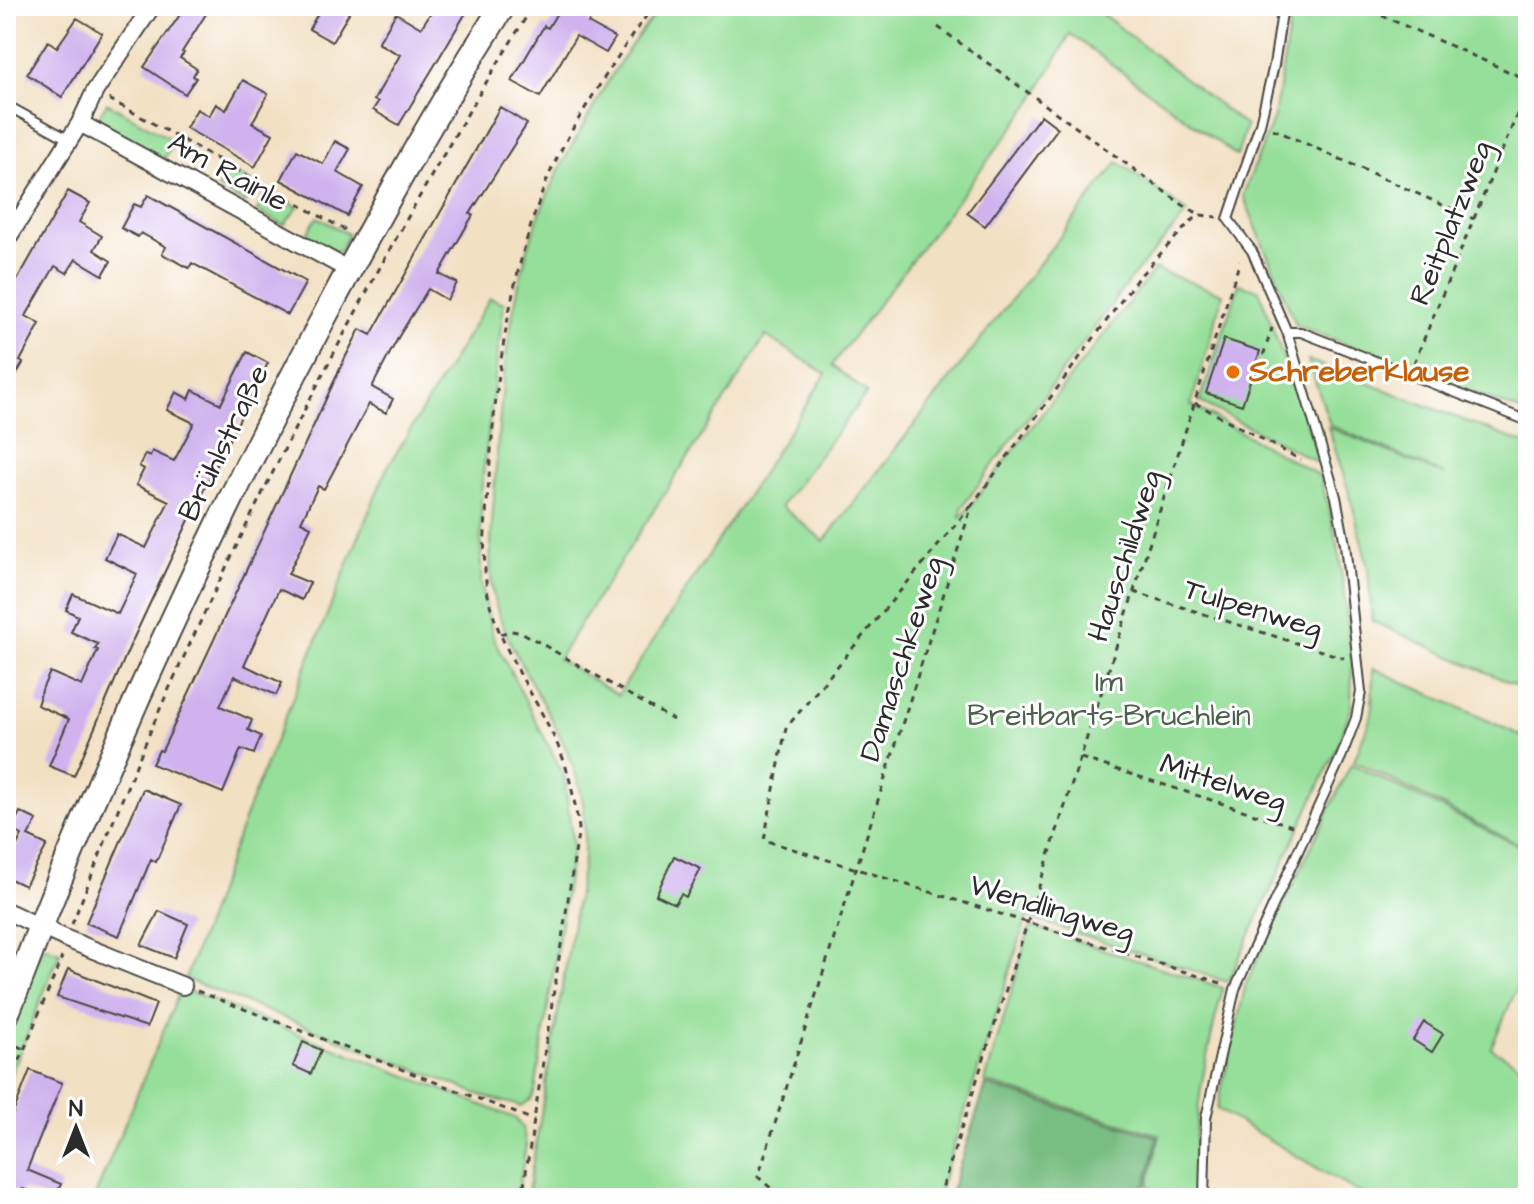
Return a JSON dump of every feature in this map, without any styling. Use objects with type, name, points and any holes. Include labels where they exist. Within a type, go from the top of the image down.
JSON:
[{"type":"street","points":[[6,241],[80,123],[95,91],[152,6]]},
{"type":"street","name":"Brühlstraße","points":[[6,1015],[157,654],[233,493],[365,241],[460,73],[503,6]]},
{"type":"street","name":"Am Rainle","points":[[80,123],[349,270]]},
{"type":"street","points":[[6,911],[67,940],[183,986]]},
{"type":"lane","points":[[1204,1198],[1206,1118],[1235,989],[1342,755],[1356,718],[1361,692],[1345,544],[1336,497],[1287,332],[1252,251],[1228,219],[1260,124],[1274,65],[1283,6]]},
{"type":"lane","points":[[6,105],[68,139]]},
{"type":"lane","points":[[1287,332],[1301,332],[1528,421]]},
{"type":"path","points":[[6,1094],[167,692],[300,415],[403,225],[533,6]]},
{"type":"path","points":[[522,1198],[579,828],[571,781],[557,745],[500,634],[490,602],[486,577],[486,517],[492,429],[519,267],[550,172],[592,97],[641,22],[655,6]]},
{"type":"path","points":[[1360,6],[1528,80]]},
{"type":"path","points":[[938,27],[1183,205],[1201,215],[1228,219]]},
{"type":"path","name":"Reitplatzweg","points":[[1410,374],[1528,88]]},
{"type":"path","points":[[95,91],[365,241]]},
{"type":"path","points":[[1260,124],[1474,219]]},
{"type":"path","name":"Damaschkeweg","points":[[776,1198],[774,1191],[758,1177],[972,505],[1137,279],[1191,221],[1201,215]]},
{"type":"path","name":"Hauschildweg","points":[[939,1198],[1241,259],[1252,251]]},
{"type":"path","points":[[1256,378],[1274,319],[1280,314]]},
{"type":"path","points":[[1195,403],[1301,460]]},
{"type":"path","name":"Wendlingweg","points":[[972,505],[786,728],[764,840],[1235,989]]},
{"type":"path","name":"Tulpenweg","points":[[1134,592],[1360,663]]},
{"type":"path","points":[[500,634],[511,631],[523,633],[673,720]]},
{"type":"path","name":"Mittelweg","points":[[1081,758],[1308,831]]},
{"type":"path","points":[[183,986],[534,1120]]},
{"type":"path","points":[[6,1041],[24,1049]]},
{"type":"green space","name":"Im Breitbarts-Bruchlein","points":[[663,6],[1092,6],[1246,126],[1237,156],[1070,34],[1032,102],[832,365],[867,393],[781,506],[824,541],[1118,162],[1188,212],[1131,278],[962,507],[960,519],[1155,269],[1223,294],[1191,405],[1320,476],[1338,545],[1352,660],[1351,709],[1337,747],[1228,982],[1027,917],[937,1198],[527,1198],[584,857],[585,823],[583,802],[567,750],[504,629],[492,590],[492,527],[504,371],[525,260],[549,191],[612,75]],"holes":[[[766,336],[826,374],[618,695],[558,659]]]},
{"type":"green space","points":[[1293,6],[1528,6],[1528,414],[1296,325],[1243,195],[1274,117]]},
{"type":"green space","points":[[107,103],[174,141],[164,159],[96,121]]},
{"type":"green space","points":[[227,168],[256,185],[245,203],[217,188]]},
{"type":"green space","points":[[266,189],[298,207],[284,225],[257,211]]},
{"type":"green space","points":[[317,217],[348,234],[340,251],[305,237]]},
{"type":"green space","points":[[1239,284],[1259,290],[1321,464],[1200,402]]},
{"type":"green space","points":[[490,298],[504,303],[481,491],[481,584],[493,637],[564,776],[573,845],[535,1091],[532,1099],[521,1106],[486,1097],[185,979],[253,796],[386,470]]},
{"type":"green space","points":[[1308,360],[1528,445],[1528,691],[1372,621],[1368,568],[1351,499],[1328,427],[1445,475],[1330,425]]},
{"type":"green space","points":[[1373,668],[1528,739],[1528,820],[1518,844],[1354,761],[1372,714]]},
{"type":"green space","points":[[1351,764],[1519,846],[1528,825],[1528,962],[1491,1048],[1528,1070],[1528,1198],[1368,1198],[1217,1109],[1246,983]]},
{"type":"green space","points":[[1034,927],[1223,988],[1200,1092],[1195,1145],[1196,1198],[1161,1198],[1148,1185],[1160,1135],[985,1082],[1029,930]]},
{"type":"green space","points":[[43,946],[60,952],[6,1087],[6,1039]]},
{"type":"green space","points":[[181,988],[515,1118],[523,1129],[526,1145],[517,1198],[94,1198]]},
{"type":"green space","points":[[986,1085],[1158,1137],[1146,1185],[1111,1198],[964,1198],[950,1194]]},
{"type":"building","points":[[186,6],[211,6],[180,58],[197,69],[193,76],[196,78],[185,94],[144,67]]},
{"type":"building","points":[[322,6],[337,6],[349,13],[332,42],[309,29]]},
{"type":"building","points":[[435,6],[470,6],[399,125],[373,110],[378,102],[374,100],[400,55],[378,43],[396,13],[421,28]]},
{"type":"building","points":[[561,6],[599,6],[588,23],[615,38],[606,53],[576,36],[540,97],[512,81],[544,26],[548,28]]},
{"type":"building","points":[[77,18],[102,33],[62,97],[27,74],[48,41],[57,47]]},
{"type":"building","points":[[243,80],[268,94],[252,123],[273,134],[255,167],[186,128],[197,109],[209,116],[216,104],[226,110]]},
{"type":"building","points":[[500,107],[527,124],[470,214],[473,215],[439,274],[457,283],[447,300],[428,289],[399,336],[372,387],[393,399],[386,413],[369,404],[324,489],[318,486],[301,522],[311,527],[288,574],[310,583],[302,600],[279,589],[244,665],[282,683],[276,695],[234,676],[220,706],[252,720],[248,730],[261,736],[254,754],[241,749],[223,793],[152,764],[159,750],[162,751],[360,329],[371,335]]},
{"type":"building","points":[[1041,115],[1058,128],[985,226],[967,213]]},
{"type":"building","points":[[335,141],[350,149],[337,172],[363,187],[347,216],[281,180],[297,150],[323,164]]},
{"type":"building","points":[[68,191],[90,203],[79,222],[102,236],[94,250],[111,261],[103,275],[76,259],[67,273],[55,266],[26,316],[40,324],[6,393],[6,300]]},
{"type":"building","points":[[148,195],[306,282],[288,315],[192,263],[189,268],[162,254],[166,247],[141,233],[138,237],[121,228],[134,204],[141,207]]},
{"type":"building","name":"Schreberklause","points":[[1224,339],[1260,351],[1242,405],[1206,393]]},
{"type":"building","points":[[247,352],[268,363],[197,503],[129,648],[74,776],[49,766],[69,719],[37,705],[43,687],[50,672],[82,686],[98,650],[95,649],[98,644],[71,632],[78,616],[66,610],[73,594],[118,614],[137,574],[105,558],[117,534],[146,548],[169,501],[136,485],[144,469],[139,466],[145,454],[150,456],[152,451],[174,461],[194,423],[167,410],[176,392],[189,399],[193,390],[221,404]]},
{"type":"building","points":[[143,789],[181,805],[156,862],[151,859],[119,936],[86,923]]},
{"type":"building","points":[[20,812],[37,820],[28,836],[47,845],[25,886],[6,877],[6,866],[22,835],[11,830]]},
{"type":"building","points":[[674,856],[701,869],[686,897],[681,894],[675,904],[656,895]]},
{"type":"building","points":[[159,911],[188,924],[174,958],[141,945]]},
{"type":"building","points":[[68,969],[156,1004],[147,1027],[57,997]]},
{"type":"building","points":[[1424,1022],[1443,1034],[1432,1052],[1413,1040]]},
{"type":"building","points":[[303,1042],[321,1050],[311,1074],[293,1066]]},
{"type":"building","points":[[30,1070],[62,1083],[27,1170],[61,1184],[55,1198],[46,1198],[23,1189],[19,1198],[6,1198],[6,1131]]},
{"type":"place","name":"Schreberklause","points":[[1233,372]]}]
